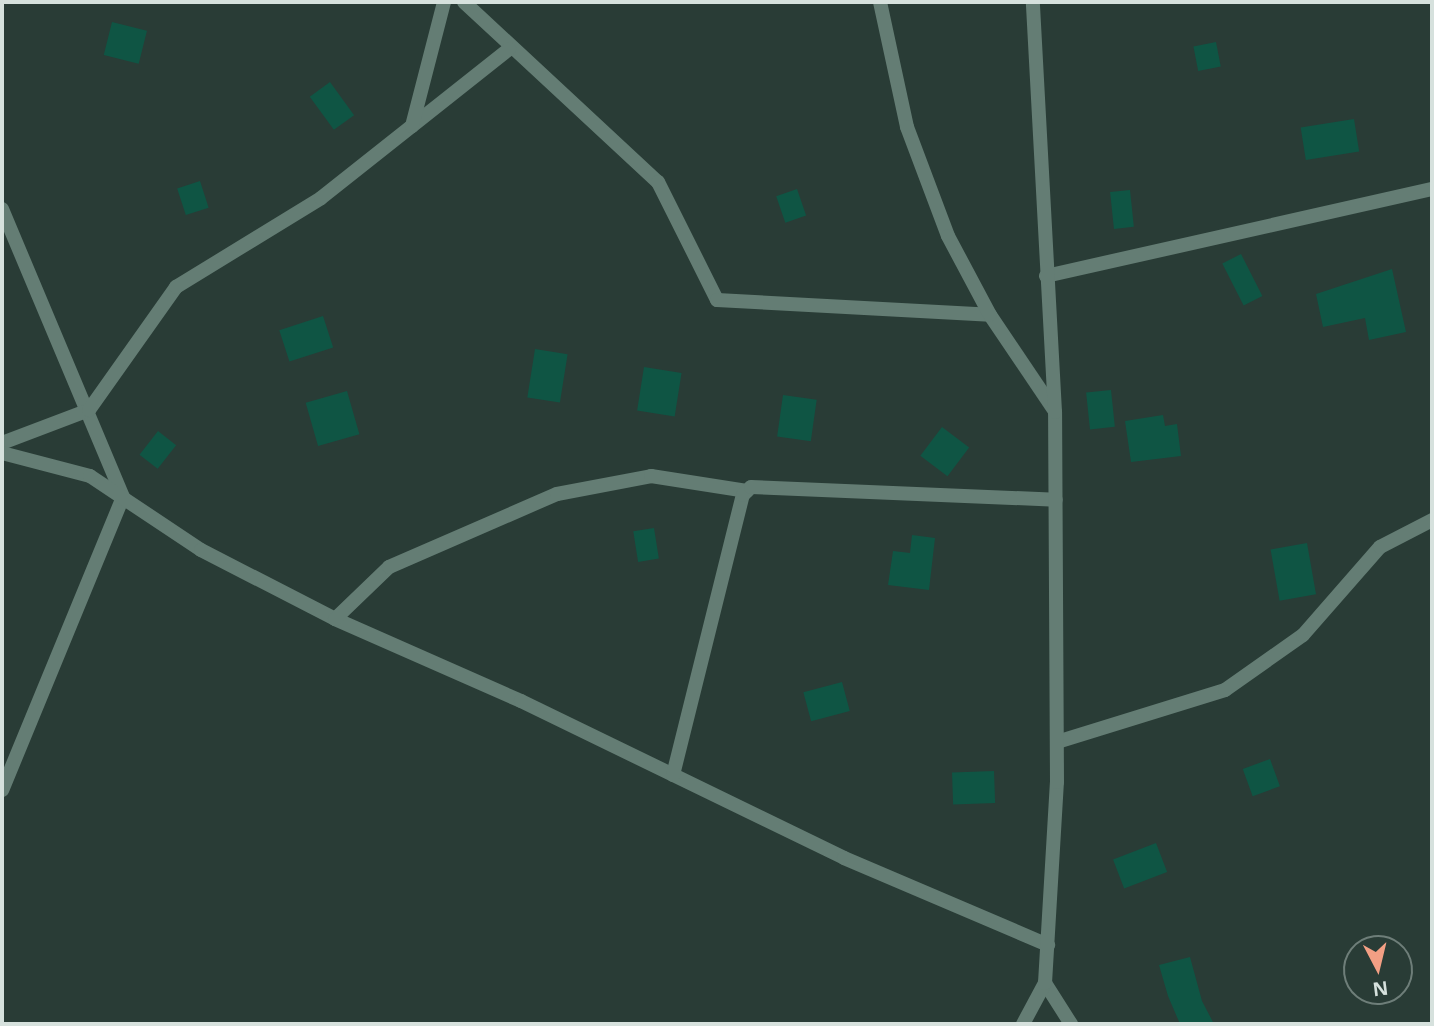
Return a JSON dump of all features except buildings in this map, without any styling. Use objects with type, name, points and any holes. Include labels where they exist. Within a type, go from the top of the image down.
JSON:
[{"type":"street","points":[[412,126],[444,2]]},
{"type":"street","points":[[464,2],[509,50],[658,182],[717,300],[728,305],[990,315]]},
{"type":"street","points":[[880,2],[907,127],[948,236],[990,315],[1055,411]]},
{"type":"street","points":[[1023,1024],[1045,983],[1057,741],[1055,411],[1033,2]]},
{"type":"street","points":[[2,443],[89,410],[176,287],[321,198],[509,50]]},
{"type":"street","points":[[1046,276],[1432,190]]},
{"type":"street","points":[[2,209],[89,410],[123,497],[2,790]]},
{"type":"street","points":[[2,453],[56,464],[123,497],[201,550],[335,619],[1048,945]]},
{"type":"street","points":[[335,619],[389,567],[556,494],[651,476],[747,491],[759,485],[1056,500]]},
{"type":"street","points":[[673,775],[747,491]]},
{"type":"street","points":[[1057,741],[1226,690],[1303,635],[1380,547],[1432,520]]},
{"type":"street","points":[[1045,983],[1071,1024]]}]
